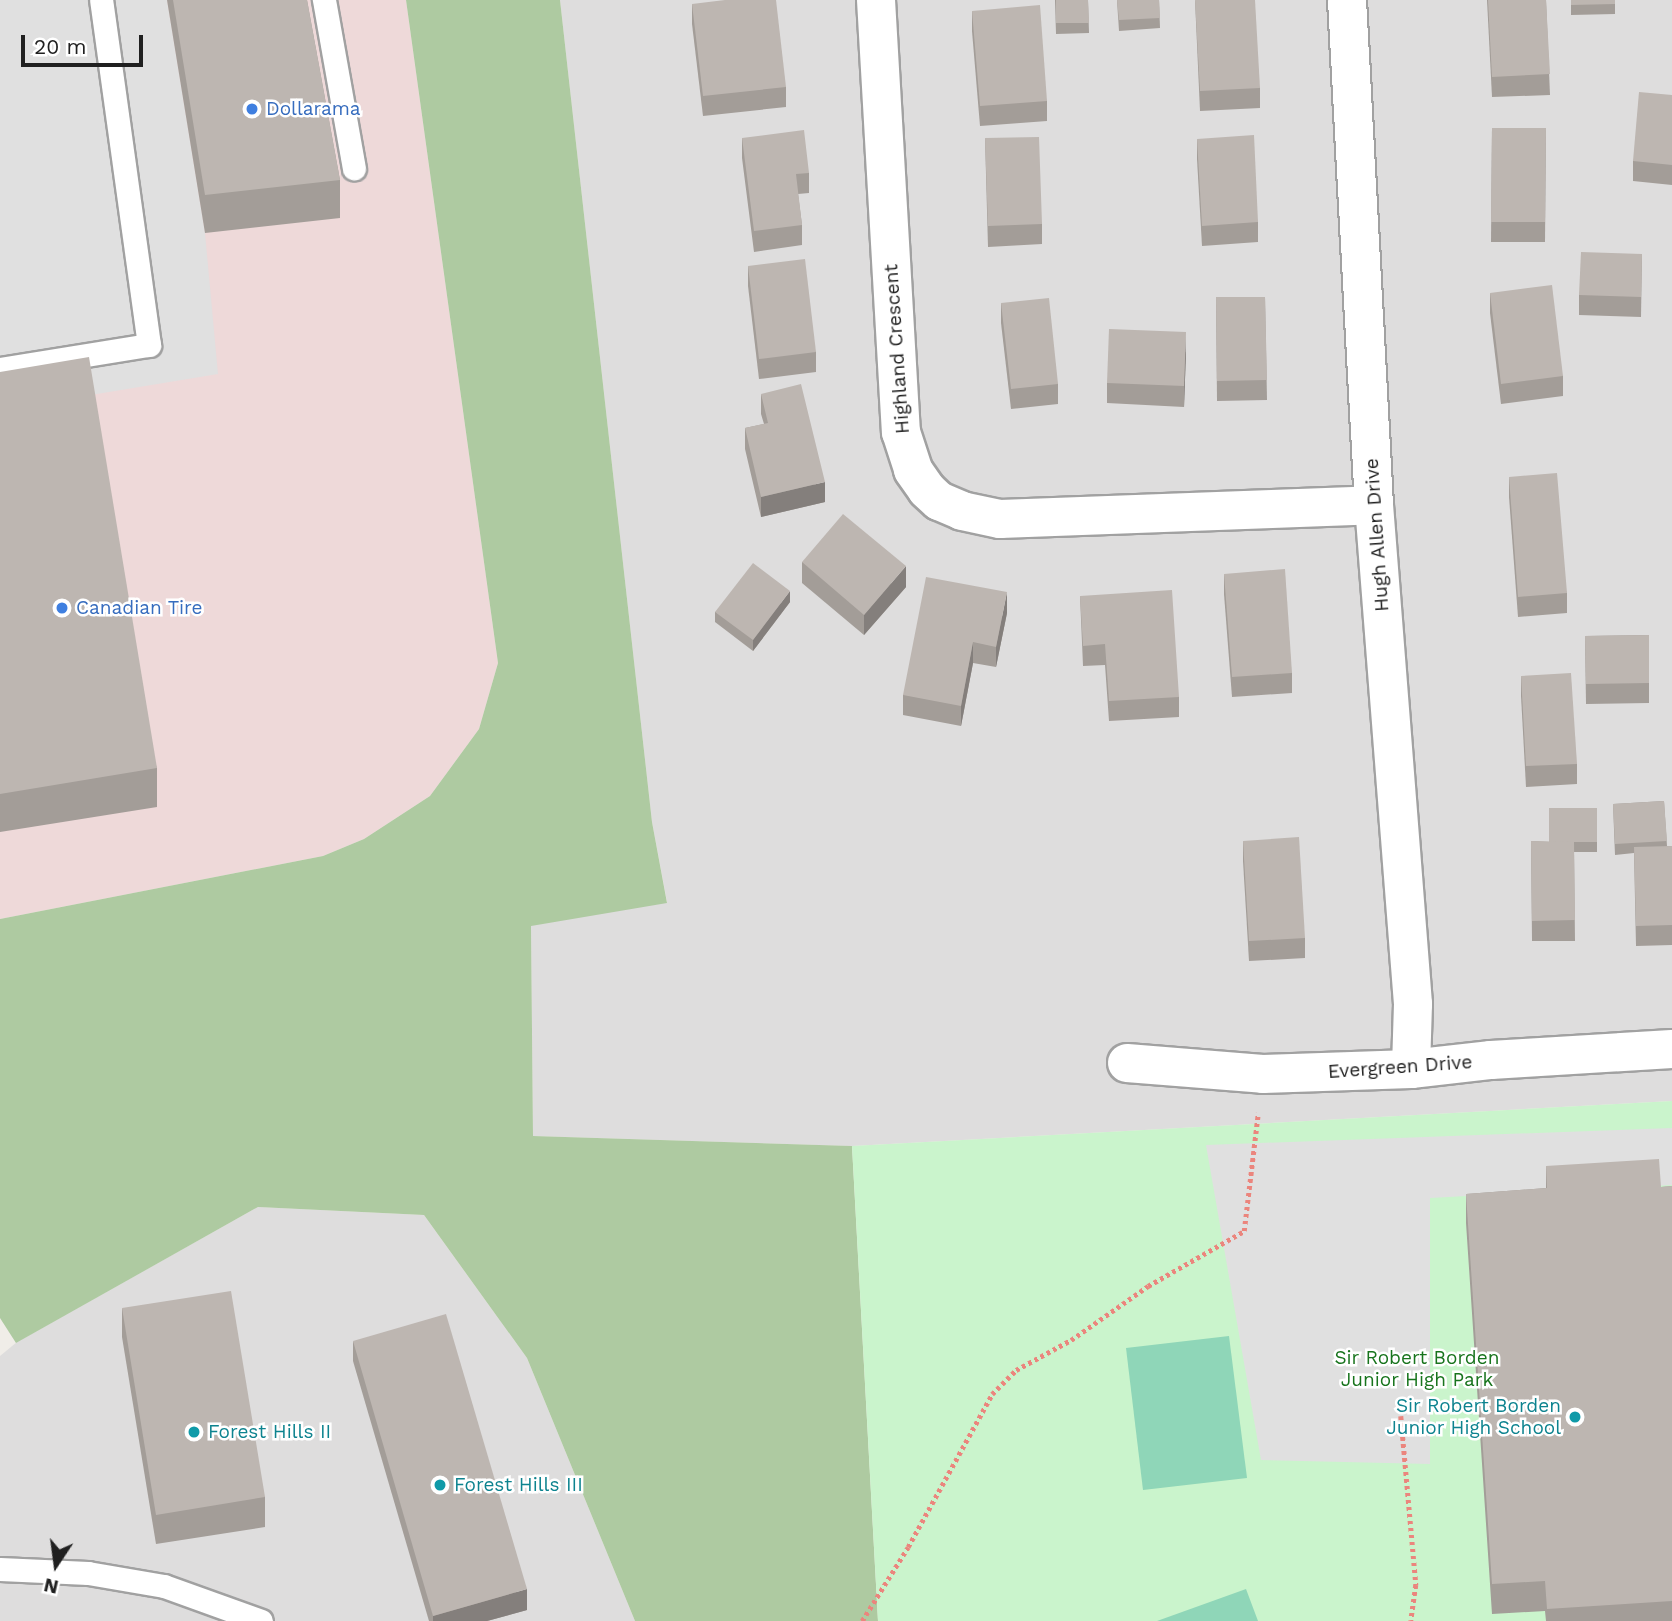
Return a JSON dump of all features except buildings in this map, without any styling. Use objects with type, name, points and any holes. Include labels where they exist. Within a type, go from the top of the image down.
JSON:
[{"type":"street","name":"Highland Crescent","points":[[876,0],[901,432],[913,470],[927,491],[939,501],[962,511],[1000,519],[1374,505]]},
{"type":"street","name":"Hugh Allen Drive","points":[[1347,0],[1374,505],[1413,1004],[1411,1069]]},
{"type":"street","name":"Evergreen Drive","points":[[1127,1063],[1263,1074],[1411,1069],[1672,1049]]},
{"type":"lane","points":[[0,369],[149,345],[101,0]]},
{"type":"lane","points":[[324,0],[354,168]]},
{"type":"lane","points":[[0,1569],[88,1573],[164,1586],[261,1621]]},
{"type":"path","points":[[862,1621],[908,1548],[992,1394],[1016,1370],[1071,1339],[1147,1286],[1244,1231],[1263,1074]]},
{"type":"path","points":[[1401,1416],[1416,1585],[1411,1621]]},
{"type":"shaded area","points":[[0,0],[406,0],[498,663],[479,729],[430,796],[364,839],[323,856],[0,919]]},
{"type":"shaded area","points":[[0,0],[167,0],[205,233],[218,374],[0,410]]},
{"type":"shaded area","points":[[560,0],[1672,0],[1672,1101],[852,1146],[533,1136],[531,925],[667,902],[652,822]]},
{"type":"shaded area","points":[[1672,1128],[1672,1185],[1430,1198],[1430,1464],[1261,1460],[1206,1145]]},
{"type":"shaded area","points":[[258,1207],[424,1215],[527,1358],[635,1621],[0,1621],[0,1356],[17,1342]]},
{"type":"green space","points":[[406,0],[560,0],[652,822],[667,903],[531,926],[533,1136],[852,1146],[878,1621],[635,1621],[527,1358],[424,1215],[258,1207],[16,1343],[0,1318],[0,919],[323,856],[364,839],[430,796],[479,729],[498,663]]},
{"type":"green space","name":"Sir Robert Borden Junior High Park","points":[[1672,1101],[1672,1621],[878,1621],[852,1146]]},
{"type":"green space","points":[[1229,1336],[1247,1478],[1143,1490],[1126,1348]]},
{"type":"green space","points":[[1246,1589],[1258,1621],[1157,1621]]},
{"type":"place","name":"Dollarama","points":[[252,109]]},
{"type":"place","name":"Canadian Tire","points":[[62,608]]},
{"type":"place","name":"Sir Robert Borden Junior High School","points":[[1575,1417]]},
{"type":"place","name":"Forest Hills II","points":[[194,1432]]},
{"type":"place","name":"Forest Hills III","points":[[440,1485]]}]
